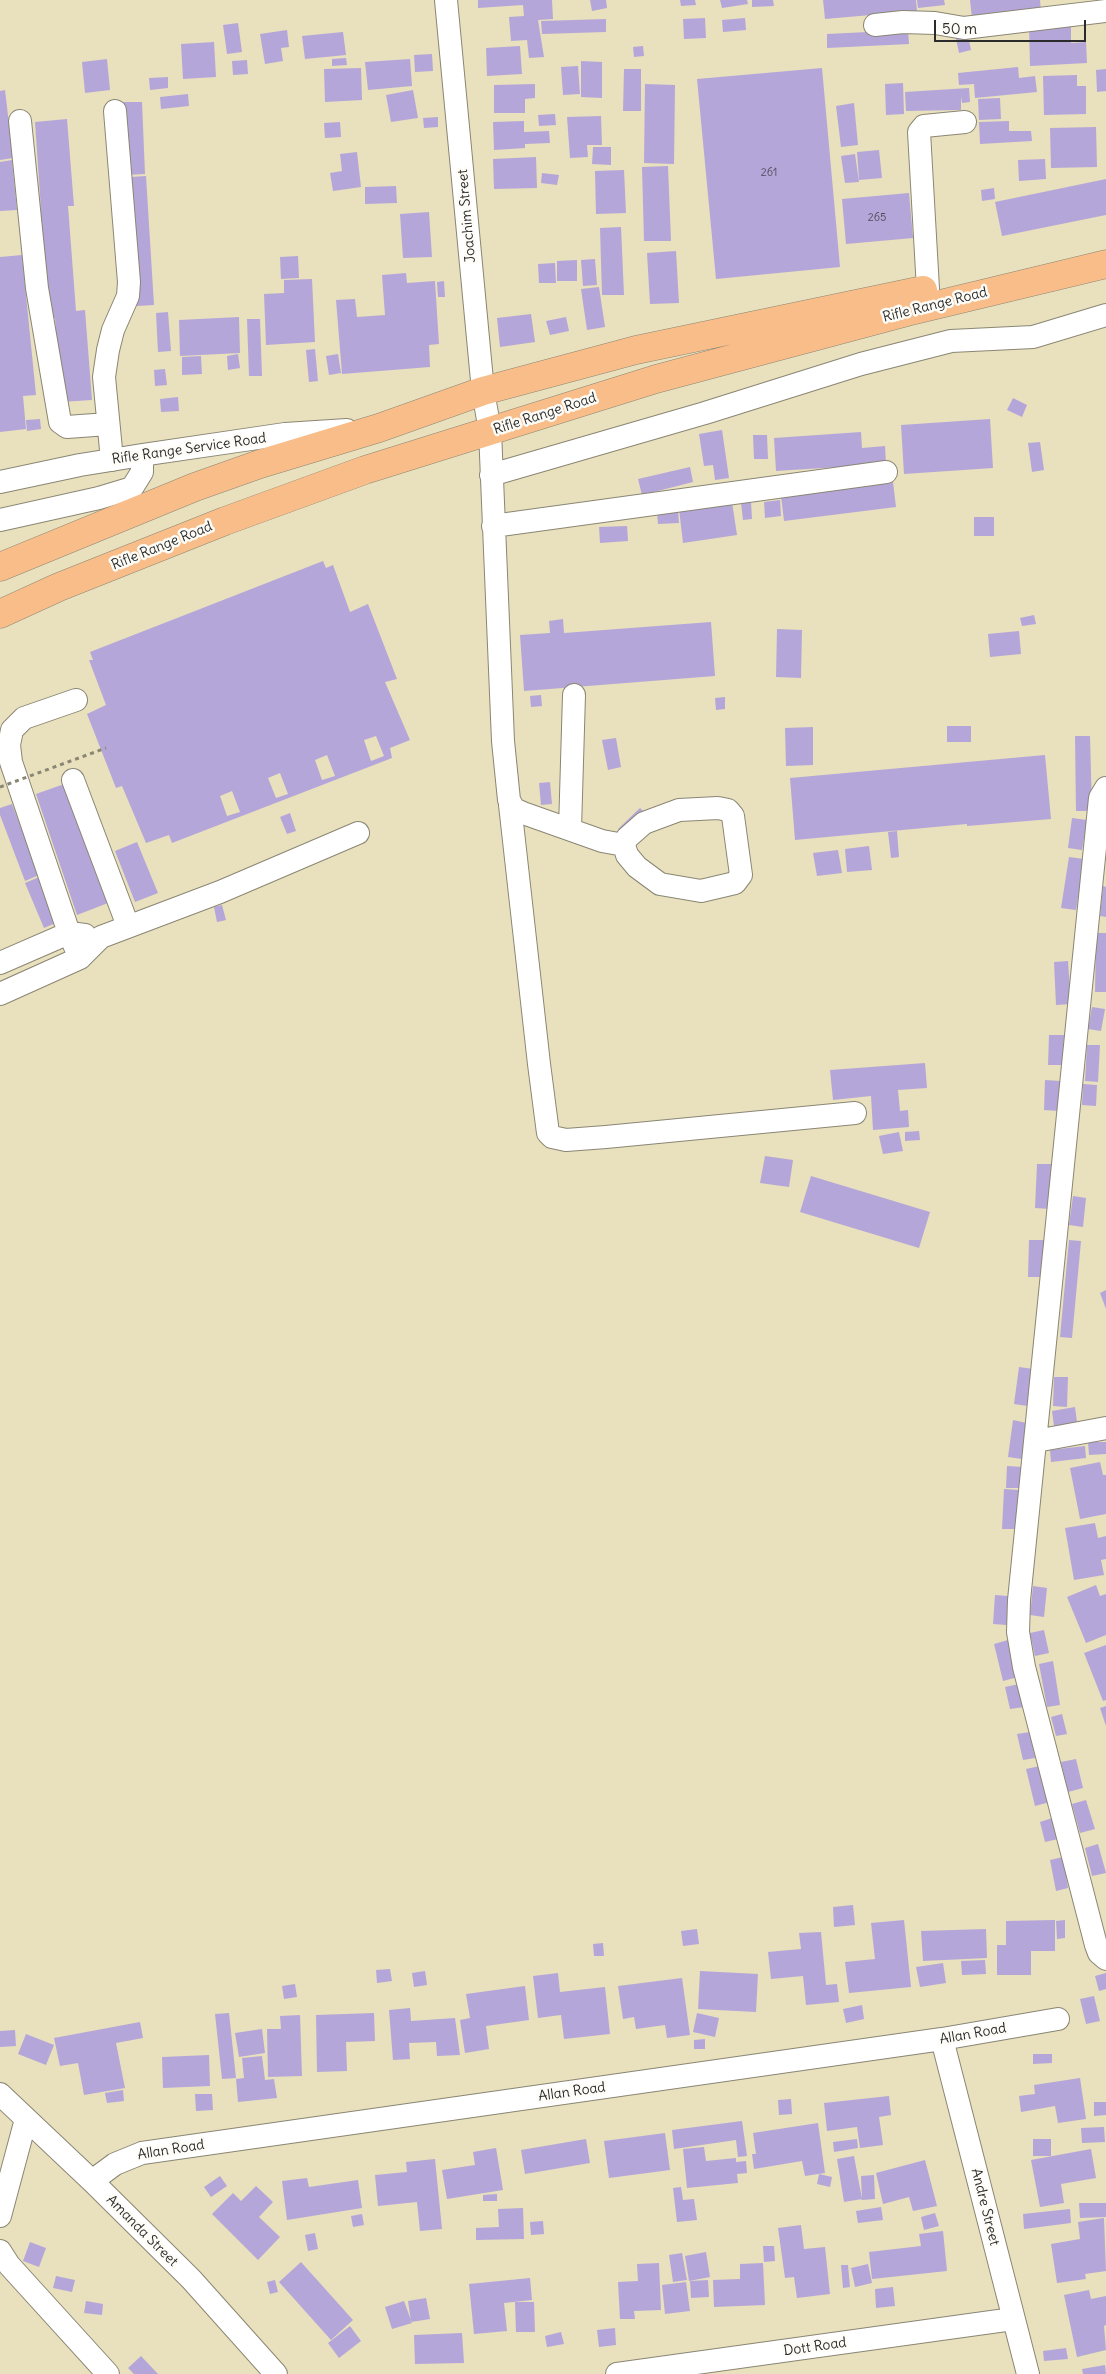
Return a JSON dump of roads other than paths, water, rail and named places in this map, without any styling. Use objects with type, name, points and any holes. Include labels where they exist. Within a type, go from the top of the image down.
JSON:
[{"type":"main road","name":"Rifle Range Road","points":[[0,567],[195,487],[260,464],[379,428],[484,391],[636,350],[928,289],[1106,249]]},
{"type":"main road","name":"Rifle Range Road","points":[[0,614],[59,587],[225,521],[365,470],[656,379],[908,312],[1106,264]]},
{"type":"street","name":"Joachim Street","points":[[446,0],[484,391],[490,432],[503,741],[548,1133],[552,1137],[566,1140],[855,1113]]},
{"type":"street","points":[[875,25],[903,22],[935,23],[964,28],[1106,11]]},
{"type":"street","points":[[112,460],[104,377],[113,330],[128,296],[129,282],[115,112]]},
{"type":"street","points":[[20,121],[37,288],[60,422],[66,427],[108,424]]},
{"type":"street","points":[[928,289],[919,132],[924,126],[965,122]]},
{"type":"street","points":[[491,475],[705,413],[861,364],[951,341],[1033,337],[1106,315]]},
{"type":"street","name":"Rifle Range Service Road","points":[[0,482],[112,460],[285,434],[379,428]]},
{"type":"street","points":[[0,520],[99,498],[132,488],[142,472],[142,455]]},
{"type":"street","points":[[493,526],[886,472]]},
{"type":"street","points":[[570,830],[574,695]]},
{"type":"street","points":[[76,700],[24,718],[12,730],[9,745],[11,762],[69,933],[80,958]]},
{"type":"street","points":[[73,780],[128,926]]},
{"type":"street","points":[[1106,788],[1100,798],[1020,1600],[1019,1640],[1024,1667],[1096,1945],[1099,1952],[1106,1958]]},
{"type":"street","points":[[510,805],[514,809],[570,830],[602,841],[624,845]]},
{"type":"street","points":[[718,808],[728,810],[733,816],[741,875],[735,883],[700,891],[660,884],[637,867],[627,855],[624,845],[627,838],[644,823],[660,815],[679,810],[718,808]]},
{"type":"street","points":[[0,994],[80,958],[101,937],[220,892],[358,833]]},
{"type":"street","points":[[0,963],[69,933],[101,937]]},
{"type":"street","points":[[1036,1442],[1106,1428]]},
{"type":"street","name":"Allan Road","points":[[92,2181],[115,2164],[142,2153],[942,2039],[1058,2019]]},
{"type":"street","name":"Andre Street","points":[[942,2039],[1028,2374]]},
{"type":"street","name":"Amanda Street","points":[[0,2094],[92,2181],[191,2279],[276,2374]]},
{"type":"street","points":[[0,2216],[26,2119]]},
{"type":"street","points":[[0,2251],[9,2265],[108,2374]]},
{"type":"street","name":"Dott Road","points":[[617,2374],[1013,2319]]}]
